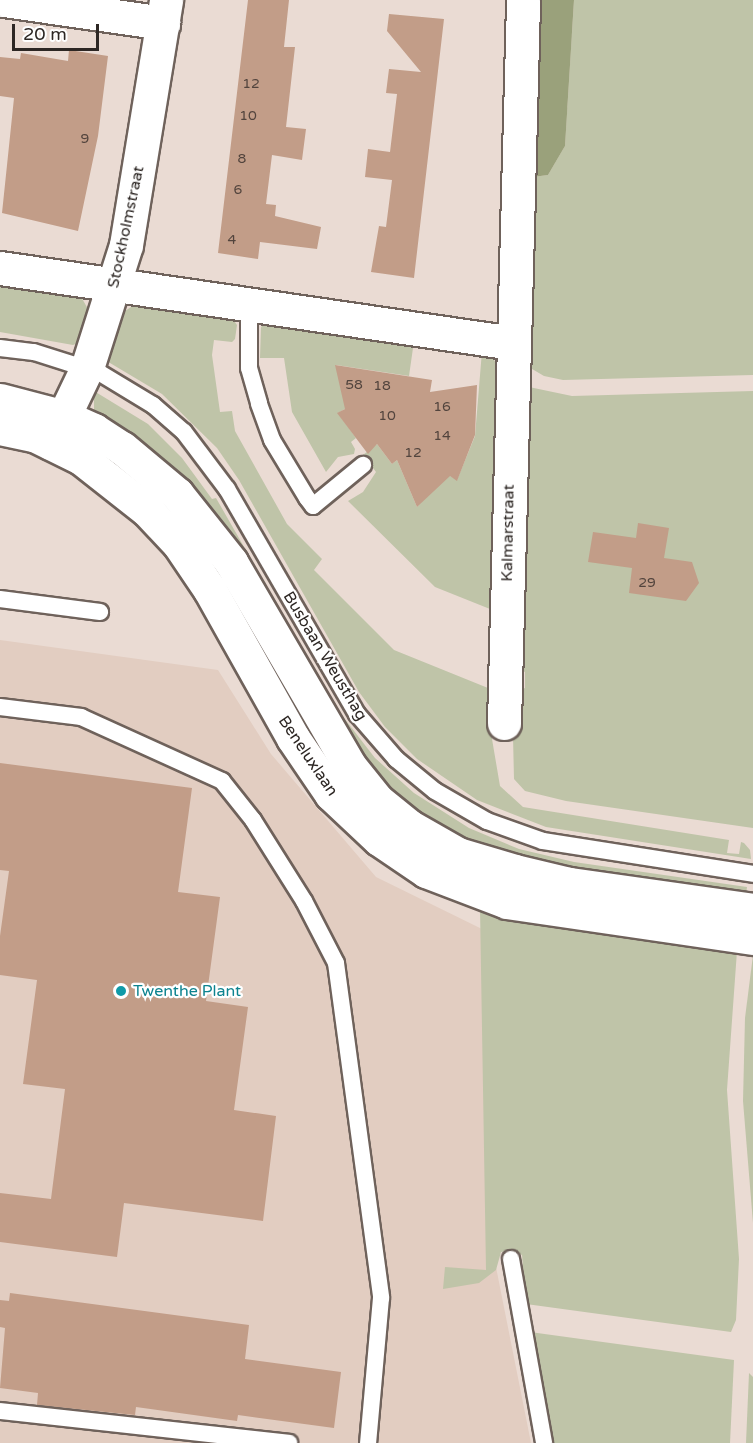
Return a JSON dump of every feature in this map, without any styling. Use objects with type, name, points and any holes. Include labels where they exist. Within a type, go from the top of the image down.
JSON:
[{"type":"street","points":[[4,0],[165,11]]},
{"type":"street","name":"Kalmarstraat","points":[[504,723],[523,0]]},
{"type":"street","name":"Stockholmstraat","points":[[58,430],[87,368],[115,287],[126,245],[165,11]]},
{"type":"street","points":[[0,268],[115,287],[513,343]]},
{"type":"street","name":"Beneluxlaan","points":[[0,400],[58,430],[122,448],[177,494],[203,522],[231,562],[349,765],[377,800],[410,826],[458,854],[569,884],[753,910]]},
{"type":"street","name":"Beneluxlaan","points":[[0,428],[58,430],[114,480],[179,544],[325,785],[380,839],[426,871],[507,902],[753,938]]},
{"type":"lane","points":[[249,305],[249,368],[259,404],[272,440],[307,498],[313,506],[363,465]]},
{"type":"lane","name":"Busbaan Weusthag","points":[[0,348],[34,352],[87,368],[116,381],[153,405],[206,457],[353,707],[385,748],[421,781],[473,814],[537,840],[753,874]]},
{"type":"lane","points":[[0,599],[100,612]]},
{"type":"lane","points":[[0,707],[81,717],[222,781],[253,820],[304,901],[336,963],[381,1298],[368,1443]]},
{"type":"lane","points":[[511,1259],[544,1443]]},
{"type":"lane","points":[[0,1411],[289,1443]]},
{"type":"shaded area","points":[[0,640],[218,670],[271,754],[376,877],[482,929],[493,1252],[531,1443],[0,1443]]},
{"type":"green space","points":[[531,0],[574,0],[565,146],[548,175],[525,178]]},
{"type":"green space","points":[[574,0],[753,0],[753,375],[563,380],[544,376],[527,366],[525,178],[548,175],[565,146]]},
{"type":"green space","points":[[0,279],[80,295],[88,309],[83,341],[73,345],[0,332]]},
{"type":"green space","points":[[137,303],[229,314],[237,325],[235,339],[232,342],[214,340],[212,355],[220,412],[232,411],[235,431],[287,524],[322,559],[314,570],[394,650],[488,688],[490,609],[435,587],[348,501],[363,492],[376,472],[363,455],[377,444],[392,464],[397,460],[417,507],[447,474],[457,480],[475,436],[482,351],[491,355],[497,365],[492,739],[500,786],[523,807],[729,840],[727,853],[739,854],[741,842],[750,850],[751,859],[546,827],[477,800],[417,759],[385,727],[359,692],[239,480],[217,448],[162,394],[105,360],[122,313]]},
{"type":"green space","points":[[270,320],[414,341],[409,376],[336,365],[348,407],[338,413],[356,438],[351,442],[355,449],[354,454],[338,457],[326,472],[292,412],[284,358],[260,358],[261,327]]},
{"type":"green space","points":[[529,387],[572,396],[753,391],[753,828],[566,801],[525,791],[514,779],[512,694],[525,688],[525,672],[518,669]]},
{"type":"green space","points":[[94,391],[148,424],[182,458],[212,499],[216,498],[337,709],[375,758],[414,793],[469,828],[519,849],[574,862],[747,887],[745,902],[514,867],[396,804],[94,413]]},
{"type":"green space","points":[[480,908],[737,951],[727,1090],[739,1259],[736,1320],[731,1332],[526,1304],[522,1255],[513,1251],[501,1252],[496,1270],[479,1283],[443,1289],[445,1267],[486,1270]]},
{"type":"green space","points":[[753,955],[753,1223],[743,1101],[745,1018]]},
{"type":"green space","points":[[530,1332],[734,1360],[730,1443],[548,1443]]},
{"type":"green space","points":[[749,1373],[753,1377],[753,1443],[746,1443]]},
{"type":"building","points":[[248,0],[289,0],[284,47],[295,47],[286,127],[306,129],[302,160],[272,155],[266,204],[276,205],[275,216],[321,227],[317,249],[260,242],[258,259],[218,253]]},
{"type":"building","points":[[389,14],[444,19],[414,278],[371,272],[379,226],[386,227],[392,180],[365,177],[368,149],[390,152],[397,94],[386,93],[389,69],[421,72],[387,31]]},
{"type":"building","points":[[69,50],[108,56],[98,136],[78,231],[2,213],[14,98],[0,96],[0,57],[20,59],[21,53],[68,61]]},
{"type":"building","points":[[335,365],[432,380],[430,392],[477,385],[475,435],[457,481],[450,476],[417,507],[397,460],[392,464],[377,444],[368,454],[337,413],[345,409]]},
{"type":"building","points":[[638,523],[669,528],[664,558],[692,562],[699,583],[686,601],[629,593],[632,568],[588,562],[593,532],[636,538]]},
{"type":"building","name":"Twenthe Plant","points":[[0,763],[192,788],[178,892],[220,897],[206,1001],[248,1007],[234,1110],[276,1116],[263,1221],[124,1203],[117,1257],[0,1242],[0,1193],[51,1199],[65,1089],[23,1084],[37,980],[0,975],[0,936],[9,871],[0,870]]},
{"type":"building","points":[[10,1293],[249,1325],[245,1359],[341,1372],[334,1428],[238,1415],[237,1421],[136,1407],[135,1415],[37,1405],[38,1393],[0,1388],[5,1328],[0,1327],[0,1300],[9,1301]]},
{"type":"place","name":"Twenthe Plant","points":[[121,991]]}]
